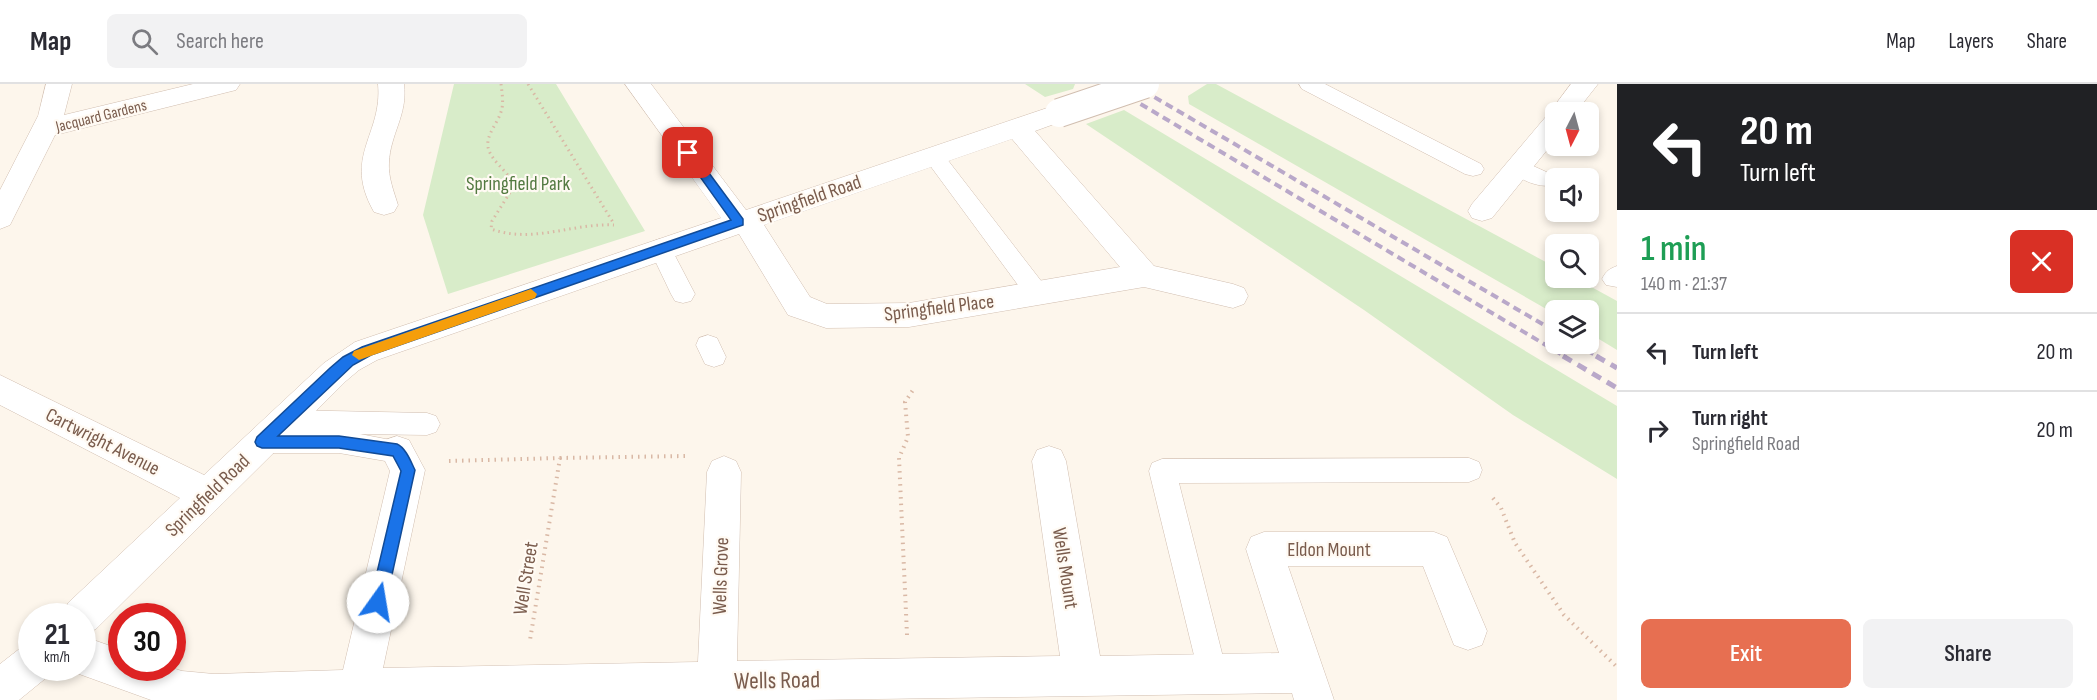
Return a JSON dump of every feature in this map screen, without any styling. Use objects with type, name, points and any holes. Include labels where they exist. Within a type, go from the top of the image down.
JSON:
[{"type":"street","points":[[0,218],[51,116],[59,84]]},
{"type":"street","name":"Jacquard Gardens","points":[[44,129],[227,84]]},
{"type":"street","points":[[384,205],[374,164],[393,109],[391,84]]},
{"type":"street","name":"Springfield Place","points":[[638,84],[742,221],[799,306],[826,316],[909,315],[1144,275],[1233,296]]},
{"type":"street","name":"Springfield Road","points":[[95,603],[348,361],[366,351],[1145,84]]},
{"type":"street","points":[[1570,102],[1585,84]]},
{"type":"street","points":[[1017,127],[1144,275]]},
{"type":"street","points":[[1482,211],[1545,133]]},
{"type":"street","name":"Cartwright Avenue","points":[[0,389],[207,494]]},
{"type":"street","points":[[346,694],[408,470],[397,451]]},
{"type":"street","name":"Wells Mount","points":[[1049,461],[1083,675]]},
{"type":"street","name":"Wells Grove","points":[[716,690],[724,472]]},
{"type":"street","name":"Eldon Mount","points":[[1309,687],[1264,549],[1434,549],[1468,631]]},
{"type":"street","name":"Wells Road","points":[[96,661],[182,691],[214,694],[346,694],[523,684],[716,690],[909,677],[1212,673],[1309,687]]},
{"type":"street","points":[[0,690],[18,675]]},
{"type":"lane","points":[[1309,84],[1473,170]]},
{"type":"lane","points":[[933,155],[1037,293]]},
{"type":"lane","points":[[1518,166],[1545,180]]},
{"type":"lane","points":[[648,253],[683,294]]},
{"type":"lane","points":[[273,431],[427,424]]},
{"type":"lane","points":[[273,431],[397,451]]},
{"type":"lane","points":[[1212,673],[1162,471],[1469,470]]},
{"type":"path","points":[[501,84],[503,99],[501,112],[488,141],[488,148],[512,176],[514,186],[492,221],[492,229],[502,234],[521,237],[591,224],[614,225]]},
{"type":"path","points":[[528,84],[614,225],[648,253]]},
{"type":"path","points":[[909,677],[899,458],[908,444],[910,434],[905,402],[915,387]]},
{"type":"path","points":[[442,461],[725,456],[724,472]]},
{"type":"path","name":"Well Street","points":[[523,684],[560,458]]},
{"type":"path","points":[[1469,470],[1501,508],[1515,543],[1564,615],[1617,667]]},
{"type":"green space","name":"Springfield Park","points":[[454,84],[556,84],[645,231],[448,294],[423,215]]},
{"type":"green space","points":[[1025,84],[1075,84],[1073,89],[1045,97]]},
{"type":"green space","points":[[1207,84],[1216,84],[1545,262],[1545,288],[1593,288],[1617,301],[1617,350],[1599,339],[1599,300],[1545,300],[1545,308],[1189,104],[1188,96]]},
{"type":"green space","points":[[1124,110],[1617,406],[1617,479],[1513,415],[1364,310],[1086,124]]},
{"type":"railway","points":[[1107,84],[1566,357]]},
{"type":"railway","points":[[1132,84],[1545,326]]},
{"type":"railway","points":[[1593,354],[1599,357]]},
{"type":"railway","points":[[1563,356],[1617,388]]},
{"type":"railway","points":[[1596,356],[1617,368]]},
{"type":"slow traffic","points":[[359,355],[531,294]]},
{"type":"route","points":[[378,602],[408,470],[397,451],[339,442],[262,442],[335,372],[348,361],[366,351],[738,222],[688,153]]}]
